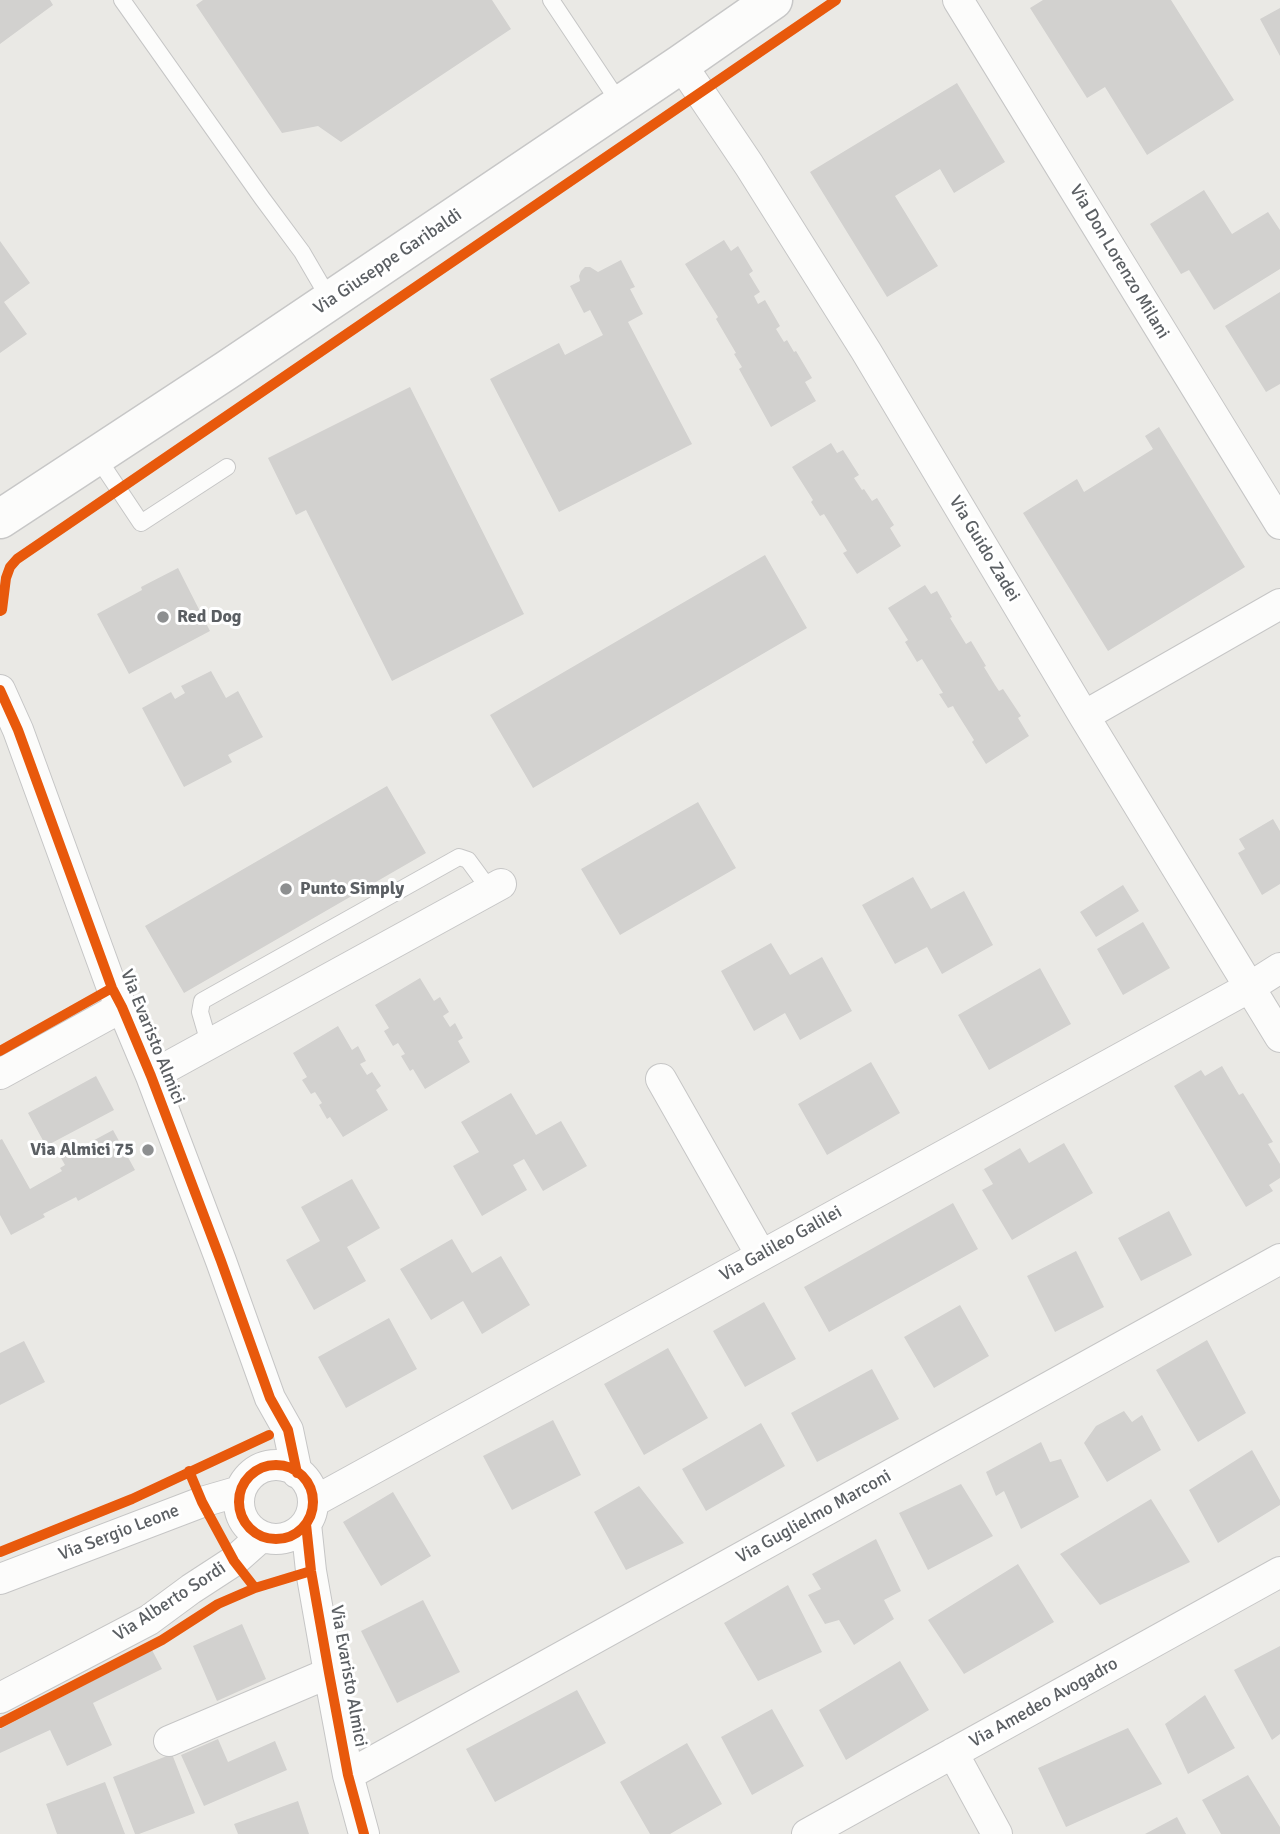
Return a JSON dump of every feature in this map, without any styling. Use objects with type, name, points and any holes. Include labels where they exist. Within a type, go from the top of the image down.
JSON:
[{"type":"street","name":"Via Giuseppe Garibaldi","points":[[0,519],[331,300],[773,0]]},
{"type":"street","name":"Via Don Lorenzo Milani","points":[[958,0],[1280,524]]},
{"type":"street","name":"Via Guido Zadei","points":[[681,64],[749,165],[866,351],[1280,1037]]},
{"type":"street","points":[[1084,716],[1280,604]]},
{"type":"street","name":"Via Evaristo Almici","points":[[0,690],[18,730],[112,988],[150,1076],[221,1261],[270,1398],[288,1430],[298,1472]]},
{"type":"street","points":[[150,1076],[496,887]]},
{"type":"street","name":"Via Galileo Galilei","points":[[303,1520],[761,1255],[1250,987],[1280,968]]},
{"type":"street","points":[[0,1074],[122,1007]]},
{"type":"street","points":[[661,1079],[761,1255]]},
{"type":"street","name":"Via Guglielmo Marconi","points":[[348,1775],[1280,1259]]},
{"type":"street","name":"Via Evaristo Almici","points":[[259,1468],[269,1447],[270,1398]]},
{"type":"street","points":[[279,1465],[298,1472],[309,1485],[303,1520],[282,1539],[271,1539],[252,1531],[240,1513],[238,1502],[244,1482],[259,1468],[279,1465]]},
{"type":"street","name":"Via Sergio Leone","points":[[0,1579],[202,1502],[240,1491]]},
{"type":"street","name":"Via Evaristo Almici","points":[[303,1520],[348,1775],[364,1834]]},
{"type":"street","name":"Via Alberto Sordi","points":[[0,1698],[149,1620],[234,1561],[261,1536]]},
{"type":"street","name":"Via Amedeo Avogadro","points":[[807,1834],[1280,1572]]},
{"type":"street","points":[[169,1741],[329,1673]]},
{"type":"street","points":[[953,1753],[997,1834]]},
{"type":"lane","points":[[122,0],[302,252],[331,300]]},
{"type":"lane","points":[[551,0],[621,105]]},
{"type":"lane","points":[[97,457],[141,523],[227,467]]},
{"type":"lane","points":[[209,1043],[200,1012],[202,1001],[459,858],[468,860],[496,887]]},
{"type":"building","points":[[0,0],[50,0],[53,5],[0,44]]},
{"type":"building","points":[[203,0],[492,0],[511,29],[341,142],[318,126],[282,133],[196,5]]},
{"type":"building","points":[[1043,0],[1171,0],[1234,100],[1147,155],[1105,87],[1087,98],[1030,8]]},
{"type":"building","points":[[1280,8],[1280,56],[1260,19]]},
{"type":"building","points":[[957,83],[1005,162],[954,193],[940,169],[895,196],[938,266],[887,297],[810,172]]},
{"type":"building","points":[[1204,190],[1232,234],[1268,212],[1280,230],[1280,269],[1214,310],[1189,270],[1181,274],[1150,224]]},
{"type":"building","points":[[724,240],[731,251],[738,246],[753,271],[749,274],[760,292],[754,296],[758,304],[765,300],[780,326],[776,329],[784,342],[787,340],[794,352],[796,351],[812,378],[805,382],[816,401],[771,427],[739,369],[742,367],[716,319],[718,317],[685,264]]},
{"type":"building","points":[[0,241],[30,283],[4,302],[27,334],[0,353]]},
{"type":"building","points":[[621,260],[635,287],[630,289],[643,314],[628,322],[692,444],[559,512],[490,379],[559,343],[565,355],[603,335],[590,310],[584,313],[570,286],[580,281],[579,276],[585,267],[598,272]]},
{"type":"building","points":[[1280,292],[1280,384],[1266,392],[1225,326]]},
{"type":"building","points":[[410,387],[524,614],[392,681],[306,510],[296,515],[268,458]]},
{"type":"building","points":[[1159,427],[1245,567],[1108,651],[1023,513],[1077,479],[1084,492],[1153,449],[1145,436]]},
{"type":"building","points":[[831,443],[837,453],[843,450],[859,475],[854,478],[862,490],[864,489],[872,501],[877,498],[894,525],[890,528],[901,546],[857,574],[843,553],[847,551],[824,514],[820,516],[792,467]]},
{"type":"building","points":[[765,555],[807,628],[533,788],[490,715]]},
{"type":"building","points":[[178,568],[210,631],[129,674],[97,614]]},
{"type":"building","points":[[925,585],[931,594],[937,591],[966,644],[971,641],[999,691],[1003,689],[1021,716],[1018,718],[1029,736],[986,764],[953,706],[948,708],[939,694],[943,693],[922,659],[917,662],[905,642],[908,640],[888,608]]},
{"type":"building","points":[[211,671],[226,698],[238,691],[263,737],[228,755],[232,762],[184,787],[142,708],[171,692],[175,699],[185,693],[181,686]]},
{"type":"building","name":"Punto Simply","points":[[387,786],[426,853],[184,993],[145,926]]},
{"type":"building","points":[[698,802],[736,868],[620,935],[581,869]]},
{"type":"building","points":[[1273,819],[1280,831],[1280,884],[1262,895],[1238,853],[1245,849],[1239,839]]},
{"type":"building","points":[[913,877],[931,909],[964,891],[993,945],[942,974],[927,947],[895,964],[862,905]]},
{"type":"building","points":[[1123,885],[1139,911],[1096,937],[1080,912]]},
{"type":"building","points":[[1143,922],[1170,968],[1123,995],[1097,949]]},
{"type":"building","points":[[771,943],[790,975],[822,957],[852,1011],[800,1040],[785,1013],[754,1031],[721,971]]},
{"type":"building","points":[[1040,968],[1071,1024],[989,1070],[958,1015]]},
{"type":"building","points":[[420,978],[434,1001],[440,997],[449,1012],[443,1016],[450,1027],[455,1023],[463,1038],[458,1041],[470,1062],[425,1089],[401,1056],[405,1054],[398,1043],[393,1046],[384,1031],[389,1028],[375,1005]]},
{"type":"building","points":[[338,1026],[352,1050],[358,1046],[366,1061],[360,1064],[367,1075],[372,1072],[381,1086],[376,1090],[388,1110],[343,1137],[330,1117],[327,1119],[315,1092],[311,1094],[302,1080],[307,1077],[293,1053]]},
{"type":"building","points":[[871,1062],[900,1113],[827,1155],[798,1104]]},
{"type":"building","points":[[1222,1066],[1239,1095],[1243,1093],[1273,1142],[1268,1144],[1280,1164],[1280,1178],[1269,1185],[1273,1191],[1246,1207],[1174,1086],[1201,1070],[1205,1076]]},
{"type":"building","points":[[96,1076],[114,1110],[46,1146],[28,1113]]},
{"type":"building","points":[[511,1093],[536,1135],[561,1121],[587,1166],[543,1191],[524,1159],[513,1165],[527,1190],[482,1216],[453,1166],[479,1152],[461,1122]]},
{"type":"building","points":[[113,1130],[135,1170],[78,1201],[76,1197],[43,1214],[45,1217],[11,1235],[0,1215],[0,1140],[2,1139],[30,1189],[62,1171],[60,1168],[65,1165],[61,1158]]},
{"type":"building","points":[[1064,1143],[1093,1193],[1012,1240],[982,1190],[993,1184],[984,1169],[1020,1148],[1029,1163]]},
{"type":"building","points":[[352,1179],[380,1228],[347,1247],[366,1281],[314,1310],[286,1260],[320,1241],[301,1207]]},
{"type":"building","points":[[953,1203],[978,1249],[829,1332],[804,1287]]},
{"type":"building","points":[[1169,1211],[1192,1255],[1141,1281],[1118,1238]]},
{"type":"building","points":[[452,1239],[472,1273],[501,1256],[530,1305],[482,1334],[463,1301],[431,1320],[400,1269]]},
{"type":"building","points":[[1076,1251],[1104,1307],[1055,1332],[1027,1276]]},
{"type":"building","points":[[764,1302],[796,1359],[745,1387],[713,1331]]},
{"type":"building","points":[[960,1305],[989,1356],[934,1388],[904,1337]]},
{"type":"building","points":[[389,1318],[417,1369],[346,1408],[318,1357]]},
{"type":"building","points":[[1207,1340],[1246,1413],[1198,1442],[1156,1370]]},
{"type":"building","points":[[24,1341],[45,1382],[0,1405],[0,1353]]},
{"type":"building","points":[[668,1348],[708,1418],[644,1455],[604,1384]]},
{"type":"building","points":[[872,1369],[899,1419],[817,1462],[791,1413]]},
{"type":"building","points":[[1124,1411],[1132,1422],[1142,1415],[1161,1450],[1107,1482],[1084,1443],[1096,1426]]},
{"type":"building","points":[[553,1420],[581,1475],[512,1510],[483,1456]]},
{"type":"building","points":[[761,1423],[785,1466],[706,1511],[682,1469]]},
{"type":"building","points":[[1041,1442],[1050,1462],[1061,1459],[1079,1497],[1021,1529],[1004,1491],[996,1496],[986,1472]]},
{"type":"building","points":[[1252,1450],[1280,1500],[1280,1505],[1218,1543],[1189,1490]]},
{"type":"building","points":[[961,1484],[993,1536],[928,1570],[899,1513]]},
{"type":"building","points":[[639,1486],[684,1543],[626,1570],[594,1512]]},
{"type":"building","points":[[393,1492],[431,1556],[381,1586],[343,1522]]},
{"type":"building","points":[[1151,1499],[1190,1562],[1100,1605],[1060,1554]]},
{"type":"building","points":[[876,1539],[901,1591],[884,1600],[894,1619],[854,1645],[839,1620],[825,1624],[808,1595],[821,1589],[812,1574]]},
{"type":"building","points":[[1018,1564],[1054,1622],[964,1674],[928,1620]]},
{"type":"building","points":[[788,1585],[822,1652],[758,1681],[724,1623]]},
{"type":"building","points":[[423,1600],[460,1672],[397,1703],[361,1631]]},
{"type":"building","points":[[242,1624],[266,1679],[217,1701],[193,1646]]},
{"type":"building","points":[[1280,1646],[1280,1734],[1272,1740],[1234,1670]]},
{"type":"building","points":[[152,1650],[162,1669],[93,1703],[112,1745],[67,1766],[50,1730],[0,1753],[0,1729]]},
{"type":"building","points":[[900,1661],[929,1710],[846,1760],[819,1710]]},
{"type":"building","points":[[577,1690],[606,1743],[495,1802],[466,1749]]},
{"type":"building","points":[[1205,1695],[1235,1748],[1188,1774],[1165,1724]]},
{"type":"building","points":[[772,1709],[804,1766],[752,1795],[721,1737]]},
{"type":"building","points":[[1128,1728],[1162,1784],[1066,1827],[1038,1768]]},
{"type":"building","points":[[218,1739],[228,1762],[275,1741],[287,1770],[204,1806],[181,1755]]},
{"type":"building","points":[[687,1743],[722,1804],[670,1834],[650,1834],[620,1782]]},
{"type":"building","points":[[172,1754],[195,1813],[135,1834],[113,1777]]},
{"type":"building","points":[[1248,1775],[1280,1827],[1280,1834],[1221,1834],[1202,1800]]},
{"type":"building","points":[[105,1782],[125,1834],[57,1834],[46,1804]]},
{"type":"building","points":[[298,1801],[309,1834],[238,1834],[234,1824]]},
{"type":"building","points":[[1177,1817],[1186,1834],[1145,1834]]},
{"type":"cycle path","points":[[0,611],[6,578],[17,559],[836,0]]},
{"type":"cycle path","points":[[0,690],[18,730],[112,988],[151,1076],[270,1398],[288,1430],[297,1473]]},
{"type":"cycle path","points":[[0,1051],[112,988]]},
{"type":"cycle path","points":[[0,1552],[132,1499],[269,1435]]},
{"type":"cycle path","points":[[276,1465],[297,1471],[307,1481],[313,1502],[307,1523],[297,1533],[276,1539],[255,1533],[245,1523],[239,1502],[245,1481],[255,1471],[276,1465]]},
{"type":"cycle path","points":[[189,1471],[202,1502],[234,1561],[255,1588],[311,1571]]},
{"type":"cycle path","points":[[306,1524],[311,1571],[348,1775],[364,1834]]},
{"type":"cycle path","points":[[0,1723],[162,1640],[218,1604],[255,1588]]},
{"type":"place","name":"Red Dog","points":[[163,617]]},
{"type":"place","name":"Punto Simply","points":[[286,889]]},
{"type":"place","name":"Via Almici 75","points":[[148,1150]]}]
